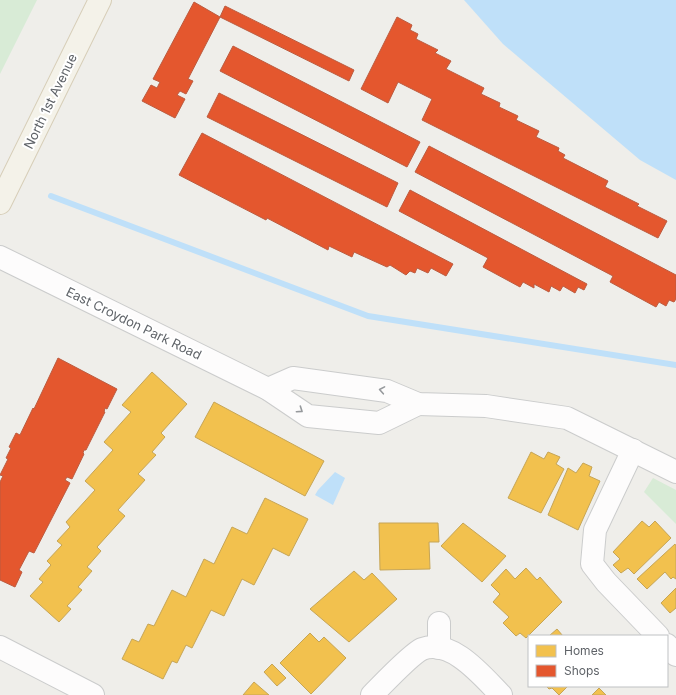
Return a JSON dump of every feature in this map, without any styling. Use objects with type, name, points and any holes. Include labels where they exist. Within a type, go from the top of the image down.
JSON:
[{"type":"main road","name":"North 1st Avenue","points":[[0,203],[100,0]]},
{"type":"street","name":"East Croydon Park Road","points":[[0,257],[268,389],[308,416],[379,423],[418,404]]},
{"type":"street","name":"East Croydon Park Road","points":[[268,389],[293,378],[387,391],[418,404],[486,406],[567,418],[676,472]]},
{"type":"street","points":[[634,450],[595,530],[592,564],[606,582],[657,635]]},
{"type":"street","points":[[436,648],[439,623]]},
{"type":"street","points":[[668,646],[676,655]]},
{"type":"street","points":[[0,647],[93,695]]},
{"type":"street","points":[[372,695],[412,656],[422,650],[436,648],[445,650],[463,658],[501,695]]},
{"type":"green space","points":[[0,0],[37,0],[0,74]]},
{"type":"green space","points":[[653,478],[676,490],[676,524],[644,492]]},
{"type":"water","points":[[464,0],[676,0],[676,180],[640,160],[503,44]]},
{"type":"water","points":[[335,472],[345,478],[333,505],[315,495]]},
{"type":"building: Homes","points":[[152,372],[187,404],[161,433],[165,437],[152,452],[156,455],[138,474],[145,480],[118,510],[125,516],[97,547],[101,551],[87,567],[92,571],[78,587],[82,590],[67,606],[71,609],[59,622],[30,596],[43,582],[39,579],[51,565],[47,561],[62,545],[57,541],[70,527],[66,522],[95,490],[85,481],[113,450],[104,442],[131,412],[122,405]]},
{"type":"building: Homes","points":[[214,402],[324,461],[305,496],[195,437]]},
{"type":"building: Homes","points":[[531,452],[544,459],[548,452],[560,457],[556,464],[564,469],[541,513],[508,498]]},
{"type":"building: Homes","points":[[583,463],[592,467],[589,476],[600,481],[578,530],[548,515],[568,468],[576,473]]},
{"type":"building: Homes","points":[[265,498],[308,519],[289,556],[273,548],[254,585],[242,579],[224,616],[211,610],[192,648],[186,645],[177,663],[172,661],[163,679],[122,659],[132,639],[139,642],[148,624],[154,626],[172,590],[186,597],[204,559],[214,564],[232,527],[247,534]]},
{"type":"building: Homes","points":[[642,521],[649,527],[655,521],[671,538],[634,574],[628,568],[621,573],[613,565],[620,559],[613,552]]},
{"type":"building: Homes","points":[[379,523],[438,523],[439,542],[429,542],[430,569],[380,570]]},
{"type":"building: Homes","points":[[463,523],[506,556],[482,582],[441,546]]},
{"type":"building: Homes","points":[[675,544],[676,579],[673,577],[671,579],[665,572],[647,589],[637,579]]},
{"type":"building: Homes","points":[[526,568],[537,580],[540,577],[562,602],[526,638],[520,633],[516,636],[503,623],[509,617],[493,602],[500,594],[491,585],[506,569],[515,579]]},
{"type":"building: Homes","points":[[354,571],[364,580],[372,573],[397,599],[349,642],[310,609]]},
{"type":"building: Homes","points":[[676,588],[676,608],[670,613],[661,603]]},
{"type":"building: Homes","points":[[557,629],[562,635],[550,635]]},
{"type":"building: Homes","points":[[310,633],[319,642],[324,637],[346,658],[311,694],[280,663]]},
{"type":"building: Homes","points":[[272,664],[286,678],[277,686],[264,672]]},
{"type":"building: Homes","points":[[254,682],[269,695],[243,695]]},
{"type":"building: Homes","points":[[547,687],[567,687],[559,695],[552,688],[549,689]]},
{"type":"building: Homes","points":[[599,688],[606,695],[592,695]]},
{"type":"building: Shops","points":[[194,2],[220,17],[188,79],[193,81],[186,94],[180,91],[177,95],[185,99],[175,118],[142,101],[151,85],[157,88],[160,82],[153,79]]},
{"type":"building: Shops","points":[[225,6],[354,70],[349,81],[220,17]]},
{"type":"building: Shops","points":[[397,17],[412,25],[410,30],[418,34],[416,39],[438,50],[435,53],[451,61],[446,69],[484,88],[481,94],[500,103],[499,107],[518,116],[516,120],[539,131],[536,137],[559,148],[558,151],[565,155],[563,158],[608,181],[605,187],[639,204],[637,206],[667,221],[658,238],[422,120],[432,99],[398,82],[388,103],[361,89]]},
{"type":"building: Shops","points":[[233,46],[420,142],[407,167],[220,71]]},
{"type":"building: Shops","points":[[219,93],[398,183],[387,207],[207,117]]},
{"type":"building: Shops","points":[[202,133],[453,264],[446,276],[431,268],[428,273],[417,268],[415,273],[410,271],[406,275],[390,265],[387,267],[354,252],[352,257],[329,246],[328,250],[179,175]]},
{"type":"building: Shops","points":[[429,146],[676,275],[676,299],[674,302],[669,300],[666,306],[659,302],[656,307],[610,282],[613,276],[415,172]]},
{"type":"building: Shops","points":[[410,190],[587,284],[584,290],[578,287],[575,293],[563,286],[560,291],[551,286],[549,292],[534,284],[534,288],[523,282],[520,287],[483,267],[488,258],[399,211]]},
{"type":"building: Shops","points":[[58,358],[117,389],[107,409],[105,408],[105,412],[86,450],[84,450],[84,454],[72,479],[67,477],[65,480],[70,483],[34,553],[29,551],[19,570],[22,572],[15,587],[0,580],[0,482],[3,476],[0,475],[8,459],[6,458],[11,448],[9,447],[16,433],[20,435]]},
{"type":"waterway","points":[[51,196],[368,316],[676,365]]}]
